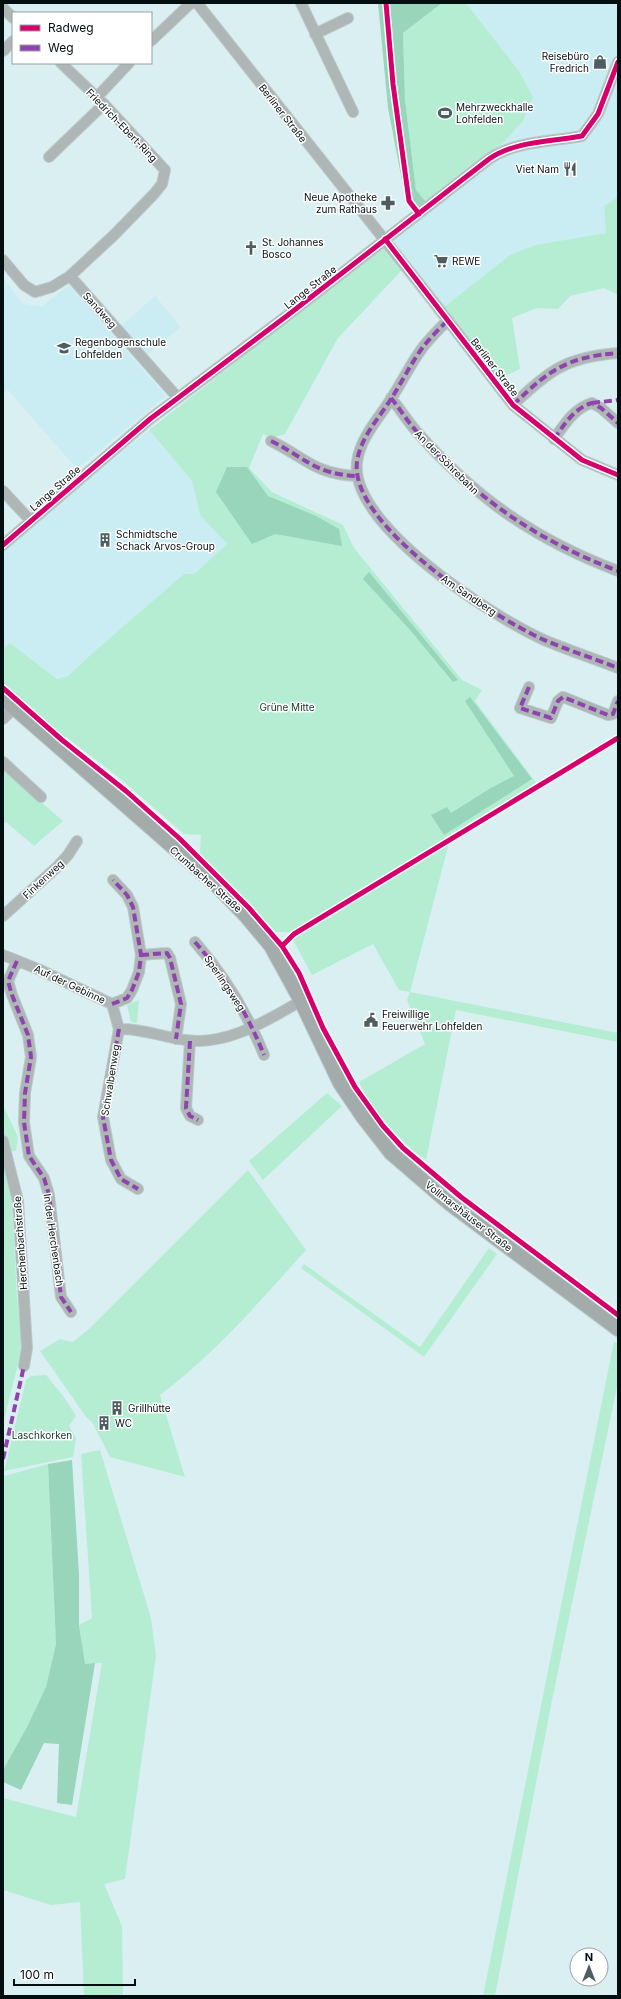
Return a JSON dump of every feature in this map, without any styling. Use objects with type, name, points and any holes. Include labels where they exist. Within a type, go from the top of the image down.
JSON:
[{"type":"main road","name":"Crumbacher Straße","points":[[3,698],[231,899],[271,946],[301,1001],[340,1083]]},
{"type":"main road","name":"Vollmarshäuser Straße","points":[[340,1083],[363,1117],[391,1152],[449,1203],[618,1329]]},
{"type":"street","points":[[152,40],[191,3]]},
{"type":"street","name":"Berliner Straße","points":[[197,3],[385,239],[512,405],[582,460],[618,475]]},
{"type":"street","points":[[300,3],[353,112]]},
{"type":"street","points":[[3,8],[12,17]]},
{"type":"street","points":[[315,34],[348,18]]},
{"type":"street","points":[[3,51],[12,42]]},
{"type":"street","name":"Lange Straße","points":[[3,545],[130,436],[178,398],[502,150],[523,144],[555,141],[582,136],[598,114],[618,62]]},
{"type":"street","name":"Friedrich-Ebert-Ring","points":[[62,64],[100,100],[165,170],[162,184],[154,194],[70,276]]},
{"type":"street","points":[[49,157],[100,100],[129,64]]},
{"type":"street","points":[[3,260],[24,285],[35,292],[52,287],[70,276]]},
{"type":"street","name":"Sandweg","points":[[70,276],[178,398]]},
{"type":"street","points":[[271,441],[319,469],[338,475],[357,476],[357,462],[363,441],[423,346],[447,321]]},
{"type":"street","points":[[512,405],[532,387],[565,363],[584,358],[618,353]]},
{"type":"street","name":"An der Söhrebahn","points":[[391,398],[416,431],[476,492],[518,522],[555,543],[618,571]]},
{"type":"street","points":[[554,438],[569,418],[583,405],[592,402],[618,423]]},
{"type":"street","name":"Am Sandberg","points":[[357,476],[377,513],[402,544],[444,579],[482,605],[535,635],[618,668]]},
{"type":"street","points":[[3,490],[30,522]]},
{"type":"street","points":[[529,687],[520,708],[551,718],[558,701],[563,697],[608,716],[613,714],[618,701]]},
{"type":"street","points":[[3,719],[14,708]]},
{"type":"street","points":[[3,762],[41,797]]},
{"type":"street","name":"Finkenweg","points":[[4,914],[57,867],[68,855],[76,841]]},
{"type":"street","points":[[112,1004],[127,998],[132,990],[139,972],[141,955],[133,907],[127,895],[113,880]]},
{"type":"street","name":"Sperlingsweg","points":[[195,942],[216,966],[240,1002],[253,1027],[264,1055]]},
{"type":"street","points":[[141,955],[167,953],[170,958],[181,1004],[176,1039]]},
{"type":"street","name":"Auf der Gebinne","points":[[3,955],[38,969],[98,999],[112,1004],[119,1029]]},
{"type":"street","name":"In der Herchenbach","points":[[17,961],[8,981],[28,1035],[31,1058],[25,1093],[24,1122],[29,1156],[44,1178],[49,1195],[61,1297],[71,1312]]},
{"type":"street","points":[[119,1029],[131,1028],[176,1039],[209,1041],[234,1035],[253,1027],[301,1001]]},
{"type":"street","name":"Schwalbenweg","points":[[119,1029],[103,1117],[111,1160],[120,1179],[138,1189]]},
{"type":"street","points":[[190,1041],[186,1108],[190,1116],[198,1120]]},
{"type":"street","name":"Herchenbachstraße","points":[[3,1141],[18,1201],[27,1348],[24,1366]]},
{"type":"shaded area","points":[[466,3],[618,3],[618,197],[604,206],[606,233],[535,245],[510,255],[444,307],[386,232],[426,202],[519,71]]},
{"type":"shaded area","name":"Regenbogenschule Lohfelden","points":[[3,278],[23,304],[41,307],[69,285],[166,396],[77,469],[8,390],[3,393]]},
{"type":"shaded area","points":[[155,296],[181,327],[146,356],[121,326]]},
{"type":"shaded area","points":[[149,430],[192,481],[200,515],[227,544],[194,574],[184,574],[68,676],[57,679],[10,643],[3,649],[3,552],[76,488]]},
{"type":"green space","points":[[378,3],[442,3],[403,33],[405,100],[416,190],[426,202],[414,210],[406,199],[388,108]]},
{"type":"green space","points":[[442,3],[466,3],[519,71],[533,97],[523,121],[504,142],[426,202],[416,190],[405,100],[403,33]]},
{"type":"green space","points":[[618,197],[618,295],[604,288],[570,296],[558,309],[537,308],[512,318],[520,369],[499,379],[444,307],[510,255],[535,245],[606,233],[604,206]]},
{"type":"green space","name":"Grüne Mitte","points":[[384,246],[403,269],[338,338],[285,434],[272,438],[263,434],[249,468],[272,492],[343,525],[354,548],[462,680],[482,690],[475,701],[537,784],[618,735],[618,743],[449,843],[410,992],[399,990],[373,944],[312,975],[293,940],[293,932],[276,932],[200,854],[201,835],[184,834],[117,776],[66,737],[63,737],[3,685],[3,649],[10,643],[57,679],[68,676],[184,574],[194,574],[227,544],[200,515],[192,481],[149,430]]},
{"type":"green space","points":[[227,467],[247,467],[268,496],[316,516],[339,529],[342,546],[275,534],[252,544],[216,492]]},
{"type":"green space","points":[[369,572],[458,680],[453,682],[411,631],[363,579]]},
{"type":"green space","points":[[470,697],[532,779],[444,835],[431,815],[447,807],[451,813],[491,788],[514,776],[465,701]]},
{"type":"green space","points":[[3,769],[63,821],[34,846],[6,822],[3,824]]},
{"type":"green space","points":[[410,992],[618,1033],[618,1042],[456,1010],[426,1160],[406,1144],[388,1125],[371,1103],[359,1082],[425,1044],[407,1000]]},
{"type":"green space","points":[[139,1000],[137,1023],[131,1022],[127,1005]]},
{"type":"green space","points":[[327,1093],[342,1106],[263,1180],[249,1161]]},
{"type":"green space","points":[[3,1105],[18,1137],[16,1151],[3,1152]]},
{"type":"green space","points":[[3,1157],[11,1187],[17,1297],[23,1345],[3,1423]]},
{"type":"green space","points":[[248,1170],[306,1250],[237,1326],[200,1362],[160,1395],[185,1477],[110,1457],[92,1422],[86,1417],[40,1351],[60,1339],[73,1342],[90,1328]]},
{"type":"green space","points":[[489,1248],[497,1254],[424,1357],[301,1268],[304,1264],[420,1347]]},
{"type":"green space","points":[[614,1341],[618,1344],[618,1382],[552,1700],[495,1996],[483,1996]]},
{"type":"green space","name":"Laschkorken","points":[[46,1375],[64,1397],[76,1416],[69,1426],[76,1438],[73,1457],[4,1471],[26,1380],[31,1376]]},
{"type":"green space","points":[[100,1450],[151,1618],[156,1656],[125,1879],[104,1884],[122,1926],[123,1996],[84,1996],[80,1902],[51,1905],[3,1890],[3,1798],[76,1817],[102,1663],[85,1664],[79,1625],[92,1618],[81,1454]]},
{"type":"green space","points":[[72,1460],[79,1575],[79,1625],[85,1664],[95,1663],[72,1805],[57,1803],[59,1744],[44,1743],[21,1790],[3,1782],[3,1770],[27,1727],[46,1687],[56,1644],[48,1464]]},
{"type":"green space","points":[[48,1464],[56,1644],[46,1687],[27,1727],[3,1770],[4,1476]]},
{"type":"marked path","points":[[447,321],[419,353],[366,437],[357,462],[361,487],[376,513],[399,540],[428,566],[459,590],[519,627],[542,639],[618,668]]},
{"type":"marked path","points":[[513,405],[537,383],[560,367],[585,358],[618,353]]},
{"type":"marked path","points":[[391,398],[414,428],[439,456],[484,497],[508,515],[534,531],[588,559],[618,571]]},
{"type":"marked path","points":[[592,403],[618,400]]},
{"type":"marked path","points":[[554,439],[575,413],[586,405],[592,403],[601,408],[618,423]]},
{"type":"marked path","points":[[271,441],[320,469],[342,475],[357,476]]},
{"type":"marked path","points":[[529,687],[520,708],[551,718],[558,701],[563,697],[608,715],[613,714],[618,701]]},
{"type":"marked path","points":[[112,1004],[127,998],[132,990],[139,972],[141,955],[133,907],[127,895],[113,880]]},
{"type":"marked path","points":[[195,942],[226,982],[243,1010],[264,1055]]},
{"type":"marked path","points":[[141,955],[167,953],[170,958],[181,1004],[176,1039]]},
{"type":"marked path","points":[[17,961],[8,981],[28,1035],[31,1057],[25,1093],[24,1122],[29,1156],[44,1178],[49,1195],[61,1297],[71,1312]]},
{"type":"marked path","points":[[119,1029],[103,1117],[111,1160],[121,1179],[138,1189]]},
{"type":"marked path","points":[[190,1041],[186,1108],[190,1116],[198,1120]]},
{"type":"marked path","points":[[3,1459],[24,1366]]},
{"type":"cycle path","points":[[386,3],[393,84],[409,201],[419,214]]},
{"type":"cycle path","points":[[3,545],[150,419],[288,315],[489,159],[499,153],[521,145],[582,136],[598,114],[618,62]]},
{"type":"cycle path","points":[[385,239],[513,405],[582,460],[618,475]]},
{"type":"cycle path","points":[[3,688],[62,740],[126,791],[179,838],[249,908],[282,946],[299,973],[323,1028],[355,1087],[383,1126],[403,1148],[461,1197],[618,1315]]},
{"type":"cycle path","points":[[282,946],[294,934],[618,738]]},
{"type":"place","name":"Reisebüro Fredrich","points":[[600,62]]},
{"type":"place","name":"Mehrzweckhalle Lohfelden","points":[[445,113]]},
{"type":"place","name":"Viet Nam","points":[[570,169]]},
{"type":"place","name":"Neue Apotheke zum Rathaus","points":[[388,203]]},
{"type":"place","name":"St. Johannes Bosco","points":[[251,248]]},
{"type":"place","name":"REWE","points":[[441,261]]},
{"type":"place","name":"Regenbogenschule Lohfelden","points":[[64,348]]},
{"type":"place","name":"Schmidtsche Schack Arvos-Group","points":[[105,540]]},
{"type":"place","name":"Freiwillige Feuerwehr Lohfelden","points":[[371,1020]]},
{"type":"place","name":"Grillhütte","points":[[117,1408]]},
{"type":"place","name":"WC","points":[[104,1423]]}]
